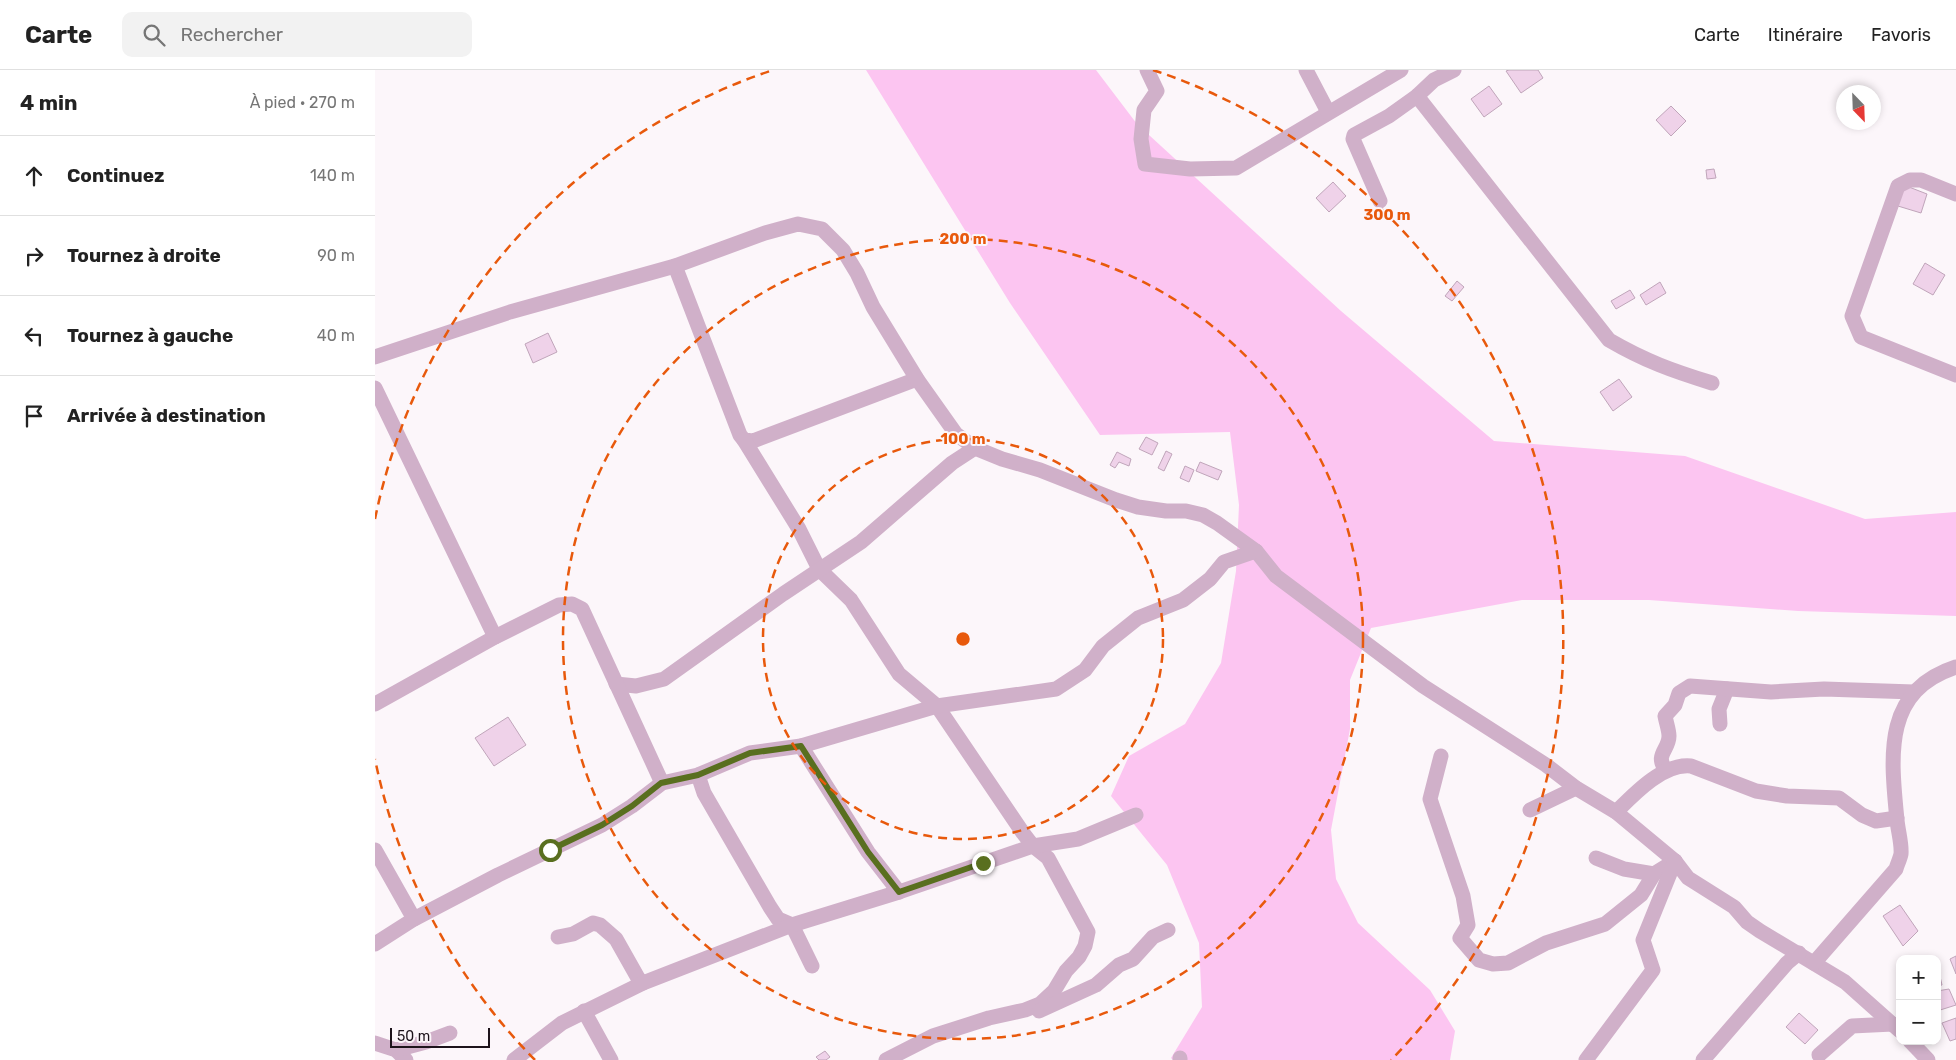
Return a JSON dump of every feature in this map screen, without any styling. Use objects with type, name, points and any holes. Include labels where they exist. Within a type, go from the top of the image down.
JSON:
[{"type":"street","points":[[1147,70],[1157,91],[1144,110],[1141,139],[1145,164],[1190,169],[1236,168],[1401,70]]},
{"type":"street","points":[[1306,70],[1328,112]]},
{"type":"street","points":[[1380,201],[1353,138],[1355,134],[1389,116],[1417,96],[1436,75],[1454,70]]},
{"type":"street","points":[[1417,96],[1609,340],[1640,359],[1671,371],[1712,383]]},
{"type":"street","points":[[1956,194],[1921,180],[1910,180],[1898,186],[1852,316],[1861,336],[1956,376]]},
{"type":"street","points":[[375,357],[510,312],[675,266],[765,233],[798,224],[822,228],[843,250],[857,272],[873,307],[917,379],[956,434],[975,448],[1138,507],[1166,511],[1187,511],[1203,515],[1256,551],[1276,576],[1371,648],[1423,686],[1546,765],[1576,788],[1616,812],[1675,861],[1688,878],[1734,907],[1747,922],[1760,931],[1845,982],[1896,1027]]},
{"type":"street","points":[[675,266],[740,435],[745,440],[799,529],[819,569],[851,600],[899,674],[937,706],[1033,846],[1048,858],[1088,932],[1085,946],[1079,957],[1066,971],[1054,991],[1039,1004],[1025,1010],[989,1018],[933,1036],[886,1060]]},
{"type":"street","points":[[745,440],[753,441],[917,379]]},
{"type":"street","points":[[375,388],[495,637]]},
{"type":"street","points":[[616,684],[636,686],[664,679],[819,569],[861,542],[952,463],[975,448]]},
{"type":"street","points":[[375,944],[414,919],[498,875],[602,825],[632,806],[661,783],[698,775],[750,753],[801,746],[937,706],[1056,689],[1085,670],[1103,646],[1138,618],[1183,600],[1210,579],[1224,562],[1256,551]]},
{"type":"street","points":[[375,704],[495,637],[559,605],[572,604],[582,610],[661,783]]},
{"type":"street","points":[[1814,963],[1896,869],[1901,855],[1897,818],[1894,746],[1897,721],[1902,708],[1914,692],[1943,672],[1956,667]]},
{"type":"street","points":[[1666,770],[1661,758],[1669,737],[1665,716],[1675,705],[1679,693],[1690,686],[1771,692],[1824,689],[1914,692]]},
{"type":"street","points":[[1720,724],[1719,709],[1727,689]]},
{"type":"street","points":[[801,746],[868,852],[899,892]]},
{"type":"street","points":[[1441,756],[1430,799],[1463,896],[1468,926],[1460,938],[1479,960],[1493,964],[1508,963],[1547,943],[1605,924],[1641,894],[1654,874],[1675,861]]},
{"type":"street","points":[[1616,812],[1630,798],[1666,770],[1684,765],[1756,791],[1787,796],[1839,798],[1862,815],[1876,821],[1897,818]]},
{"type":"street","points":[[698,775],[704,793],[770,906],[778,919],[792,926],[812,966]]},
{"type":"street","points":[[1531,810],[1576,788]]},
{"type":"street","points":[[514,1060],[548,1033],[584,1011],[643,983],[792,926],[1033,846],[1078,839],[1136,815]]},
{"type":"street","points":[[375,850],[414,919]]},
{"type":"street","points":[[1596,858],[1624,869],[1654,874]]},
{"type":"street","points":[[1586,1060],[1653,970],[1643,940],[1675,861]]},
{"type":"street","points":[[559,937],[573,934],[593,923],[600,925],[616,939],[638,978],[643,983]]},
{"type":"street","points":[[1025,1010],[1040,1011],[1096,985],[1119,965],[1133,959],[1153,937],[1168,930]]},
{"type":"street","points":[[1703,1060],[1787,963],[1799,954]]},
{"type":"street","points":[[584,1011],[611,1060]]},
{"type":"street","points":[[1819,1055],[1852,1026],[1896,1027]]},
{"type":"street","points":[[375,1043],[401,1055],[426,1042],[450,1033]]},
{"type":"street","points":[[1914,1045],[1928,1060]]},
{"type":"shaded area","points":[[866,70],[1096,70],[1137,124],[1341,311],[1494,441],[1685,456],[1865,519],[1956,512],[1956,616],[1798,611],[1649,600],[1522,600],[1371,628],[1350,680],[1350,729],[1331,830],[1336,879],[1358,923],[1430,990],[1455,1031],[1450,1060],[1173,1060],[1171,1058],[1202,1007],[1199,943],[1167,865],[1111,796],[1129,756],[1185,724],[1221,663],[1236,571],[1239,505],[1230,432],[1100,435],[1010,303]]},
{"type":"building","points":[[1538,70],[1543,78],[1521,93],[1506,71]]},
{"type":"building","points":[[1489,86],[1502,104],[1484,117],[1471,99]]},
{"type":"building","points":[[1671,106],[1686,121],[1671,136],[1656,120]]},
{"type":"building","points":[[1714,169],[1716,178],[1707,179],[1706,170]]},
{"type":"building","points":[[1333,182],[1346,196],[1329,212],[1316,198]]},
{"type":"building","points":[[1896,182],[1927,194],[1921,213],[1888,203]]},
{"type":"building","points":[[1925,263],[1945,275],[1933,295],[1913,284]]},
{"type":"building","points":[[1457,281],[1464,287],[1452,301],[1445,296]]},
{"type":"building","points":[[1660,282],[1666,293],[1646,305],[1640,295]]},
{"type":"building","points":[[1630,290],[1635,298],[1616,309],[1611,301]]},
{"type":"building","points":[[548,333],[557,352],[533,363],[525,344]]},
{"type":"building","points":[[1619,379],[1632,397],[1613,411],[1600,392]]},
{"type":"building","points":[[1146,437],[1158,443],[1152,455],[1139,449]]},
{"type":"building","points":[[1166,451],[1172,454],[1164,471],[1158,468]]},
{"type":"building","points":[[1117,452],[1131,459],[1129,466],[1119,462],[1115,468],[1110,465]]},
{"type":"building","points":[[1200,462],[1222,471],[1218,480],[1196,471]]},
{"type":"building","points":[[1185,466],[1194,470],[1189,482],[1180,478]]},
{"type":"building","points":[[508,717],[526,745],[494,766],[475,738]]},
{"type":"building","points":[[1900,905],[1918,931],[1903,946],[1883,916]]},
{"type":"building","points":[[1956,956],[1956,974],[1950,959]]},
{"type":"building","points":[[1949,989],[1956,1005],[1941,1010],[1941,990]]},
{"type":"building","points":[[1799,1013],[1818,1030],[1805,1044],[1786,1027]]},
{"type":"building","points":[[1956,1018],[1956,1039],[1950,1041],[1942,1023]]},
{"type":"building","points":[[825,1051],[830,1057],[826,1060],[819,1060],[816,1057]]},
{"type":"route","points":[[550,850],[602,825],[632,806],[661,783],[698,775],[750,753],[801,746],[868,852],[899,892],[983,863]]}]
